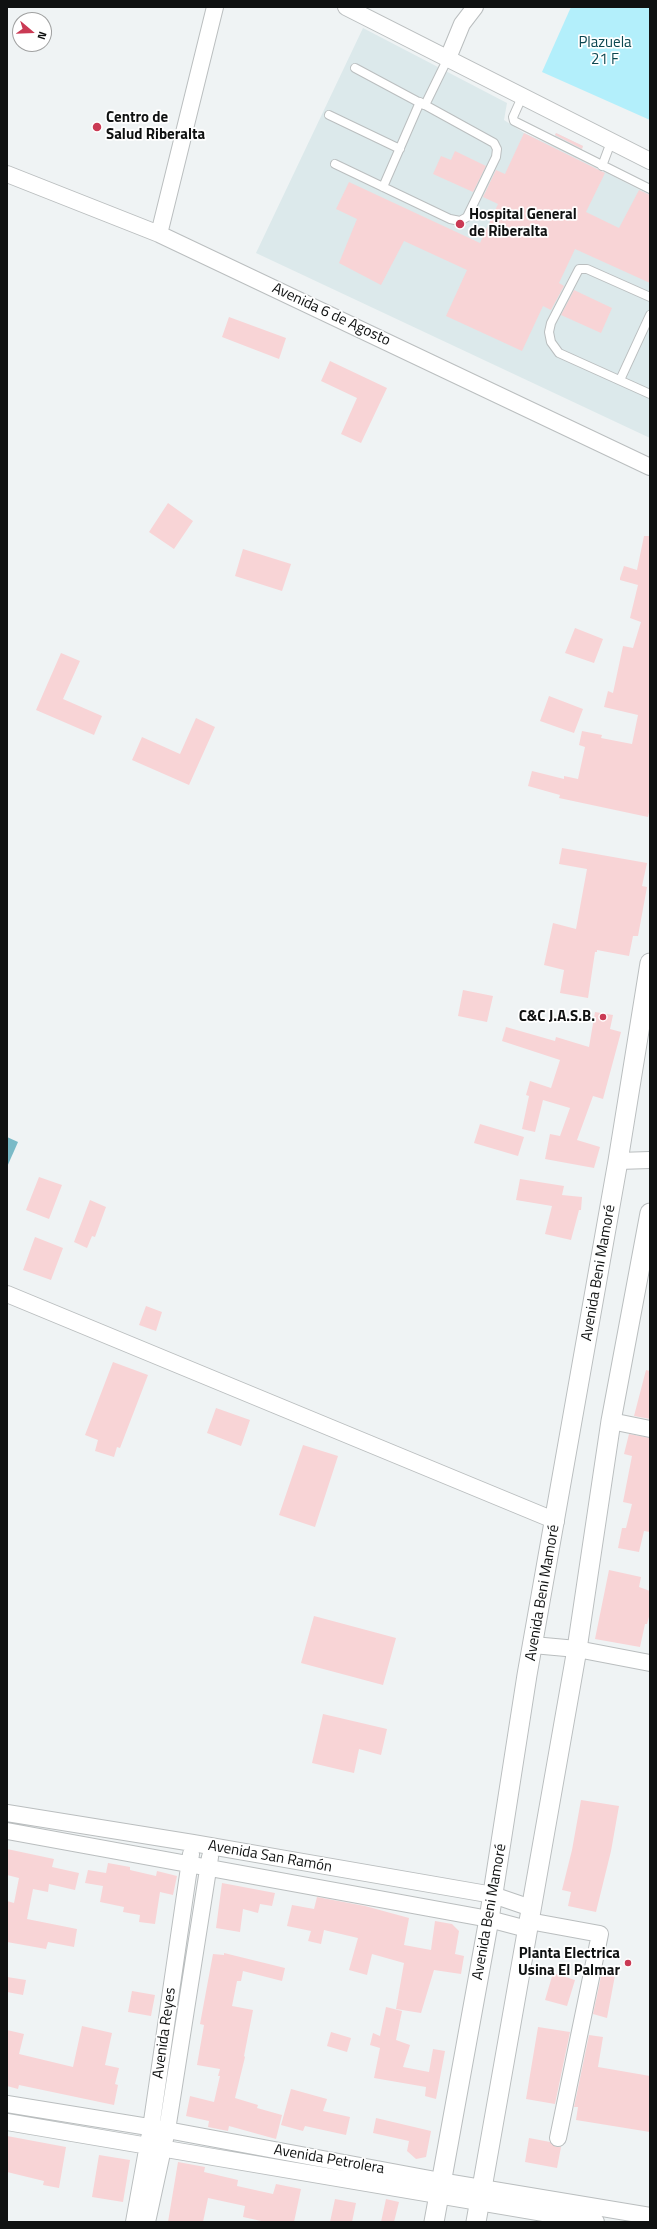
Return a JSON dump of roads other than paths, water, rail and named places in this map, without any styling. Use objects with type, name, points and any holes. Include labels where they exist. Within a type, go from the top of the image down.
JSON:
[{"type":"street","points":[[159,234],[215,7]]},
{"type":"street","points":[[346,7],[650,161]]},
{"type":"street","points":[[448,58],[462,24],[475,7]]},
{"type":"street","name":"Avenida 6 de Agosto","points":[[7,174],[159,234],[650,467]]},
{"type":"street","name":"Avenida Beni Mamoré","points":[[434,2222],[489,1919],[533,1645],[556,1521],[618,1161],[650,963]]},
{"type":"street","points":[[618,1161],[650,1160]]},
{"type":"street","points":[[476,2222],[577,1650],[611,1421],[650,1213]]},
{"type":"street","points":[[7,1294],[556,1521]]},
{"type":"street","points":[[611,1421],[650,1429]]},
{"type":"street","points":[[533,1645],[577,1650],[650,1663]]},
{"type":"street","name":"Avenida San Ramón","points":[[7,1813],[193,1843],[493,1895],[529,1919]]},
{"type":"street","name":"Avenida San Ramón","points":[[7,1831],[489,1919],[529,1919]]},
{"type":"street","name":"Avenida Reyes","points":[[148,2222],[155,2148],[151,2128],[193,1843]]},
{"type":"street","name":"Avenida Reyes","points":[[134,2222],[155,2148],[167,2130],[212,1847]]},
{"type":"street","points":[[529,1919],[600,1934],[558,2138]]},
{"type":"street","name":"Avenida Petrolera","points":[[7,2104],[167,2130],[439,2188]]},
{"type":"street","name":"Avenida Petrolera","points":[[7,2122],[155,2148],[481,2195],[650,2216]]},
{"type":"street","name":"Avenida Petrolera","points":[[481,2195],[596,2222]]},
{"type":"lane","points":[[383,187],[422,104],[448,58]]},
{"type":"lane","points":[[335,164],[450,219],[460,221],[467,217],[496,156],[497,149],[494,143],[356,68]]},
{"type":"lane","points":[[522,96],[513,117],[514,121],[650,189]]},
{"type":"lane","points":[[329,116],[400,149]]},
{"type":"lane","points":[[602,166],[611,142]]},
{"type":"lane","points":[[650,297],[587,269],[579,269],[551,323],[549,332],[550,342],[559,353],[650,394]]},
{"type":"lane","points":[[620,380],[650,315]]},
{"type":"place","name":"Centro de Salud Riberalta","points":[[97,127]]},
{"type":"place","name":"Hospital General de Riberalta","points":[[460,224]]},
{"type":"place","name":"C&C J.A.S.B.","points":[[603,1017]]},
{"type":"place","name":"Planta Electrica Usina El Palmar","points":[[628,1963]]},
{"type":"park label","name":"Plazuela 21 F","points":[[605,52]]}]
